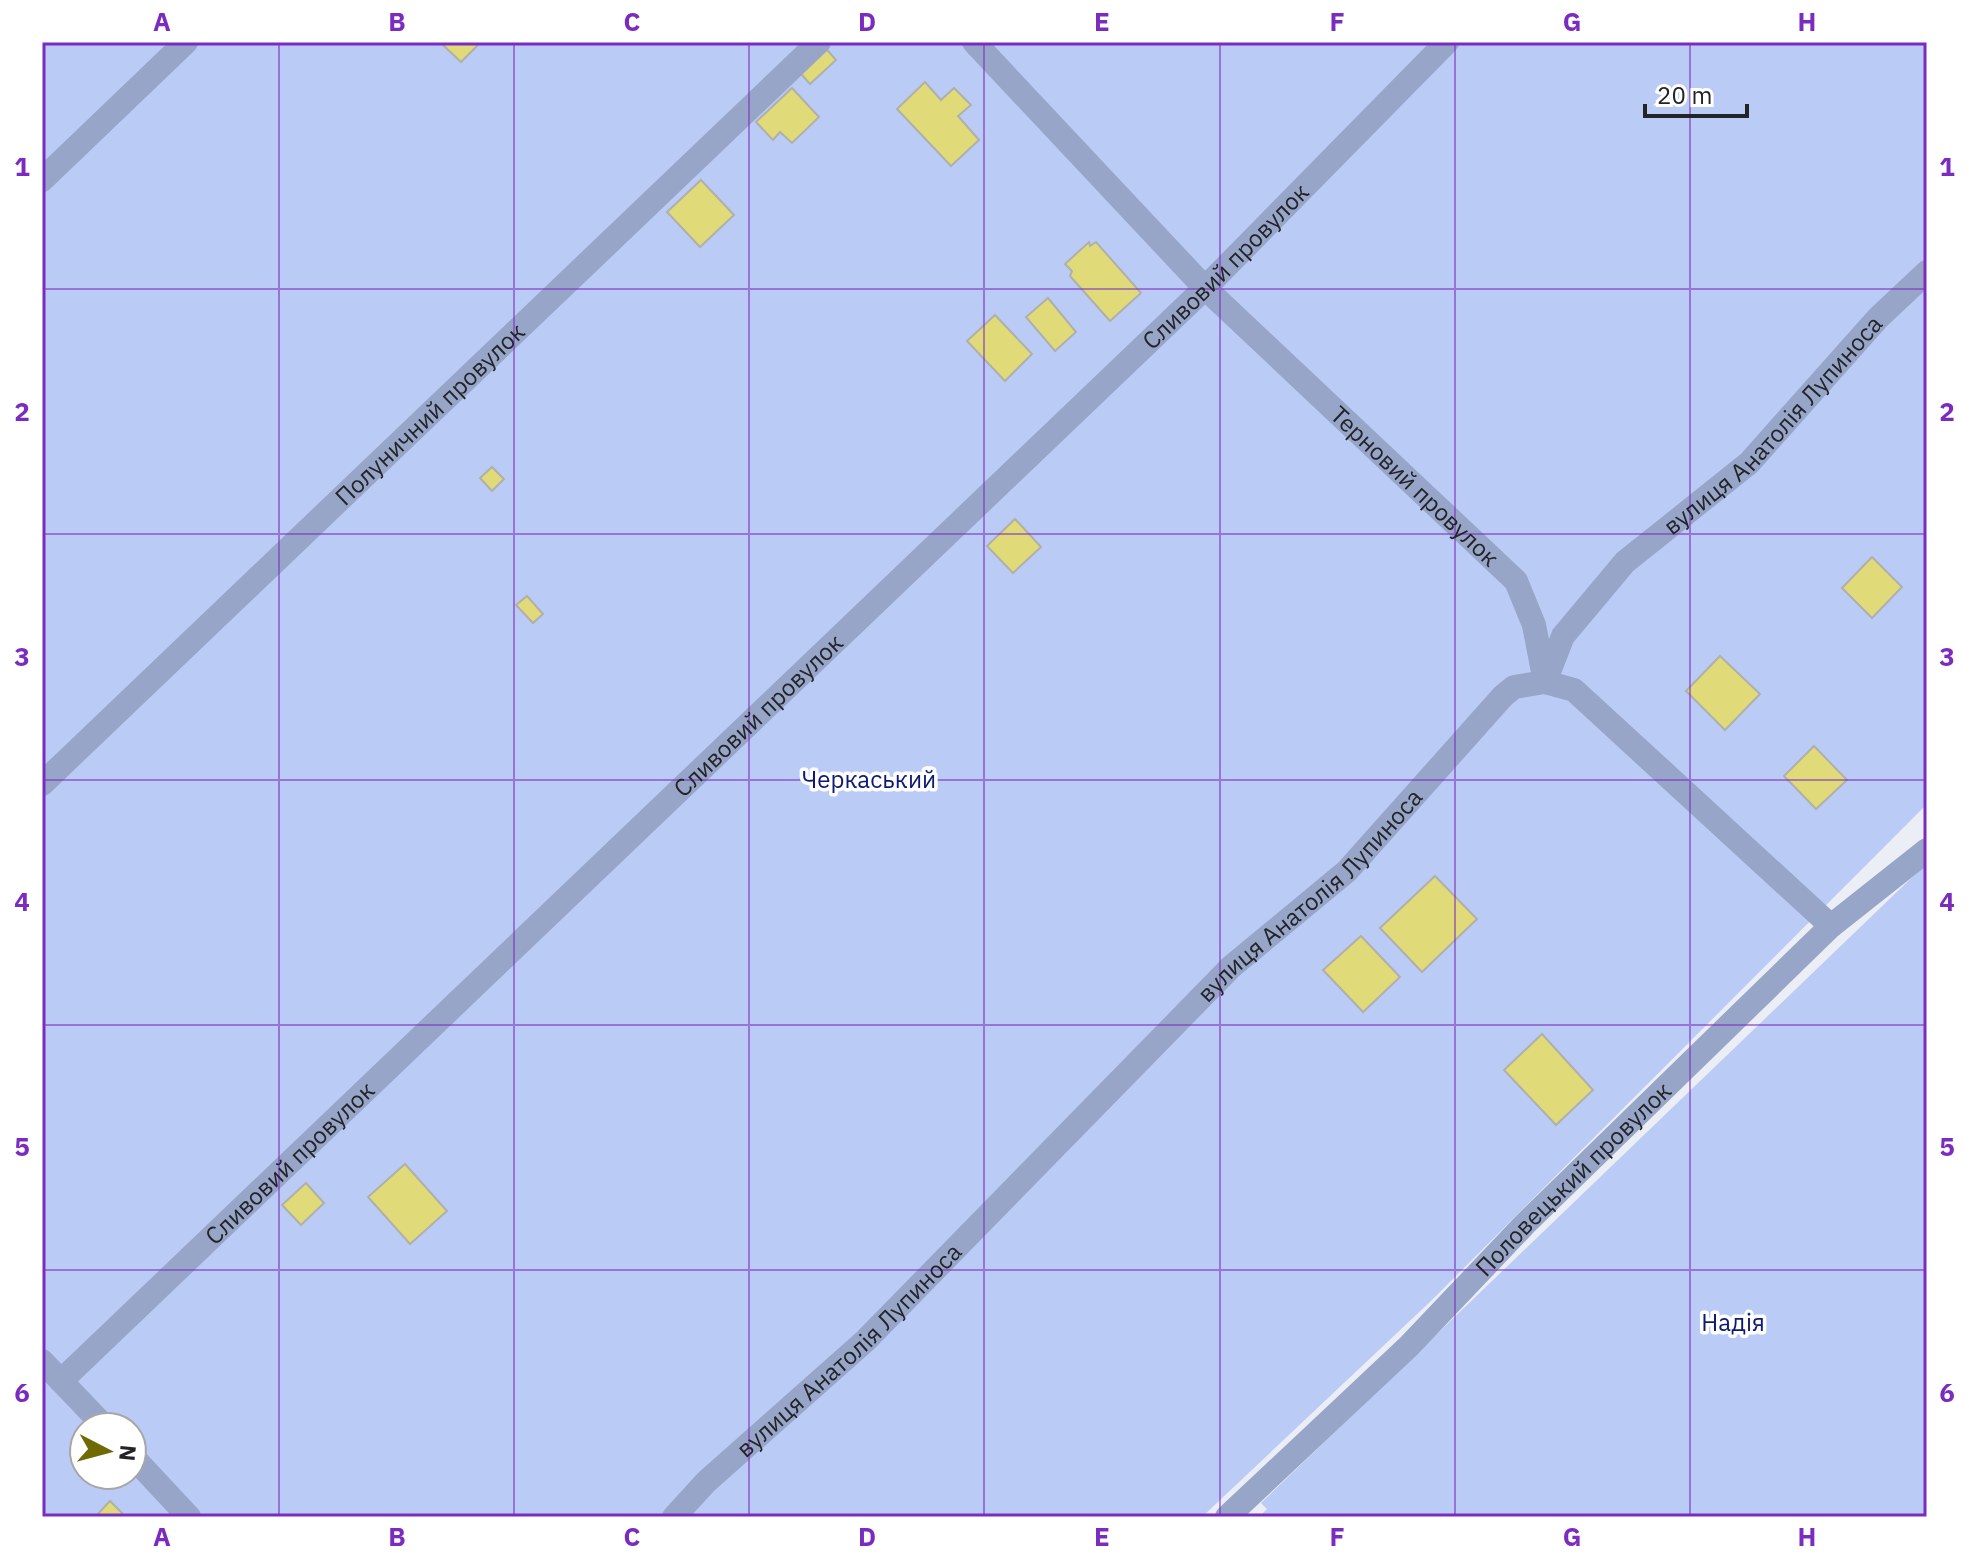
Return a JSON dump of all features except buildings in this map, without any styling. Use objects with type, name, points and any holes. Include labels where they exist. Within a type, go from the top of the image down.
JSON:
[{"type":"street","points":[[42,180],[186,42]]},
{"type":"street","name":"Полуничний провулок","points":[[42,784],[819,42]]},
{"type":"street","name":"Терновий провулок","points":[[974,42],[1205,288],[1516,581],[1534,625],[1545,682]]},
{"type":"street","name":"Сливовий провулок","points":[[61,1381],[1205,288],[1447,42]]},
{"type":"street","name":"вулиця Анатолія Лупиноса","points":[[674,1517],[706,1482],[865,1341],[1231,967],[1347,871],[1503,696],[1514,687],[1545,682],[1563,636],[1625,562],[1749,463],[1878,318],[1927,272]]},
{"type":"street","points":[[1545,682],[1574,690],[1831,926]]},
{"type":"street","name":"Половецький провулок","points":[[1227,1517],[1409,1346],[1525,1224],[1831,926],[1927,850]]},
{"type":"street","points":[[42,1361],[90,1411]]},
{"type":"street","points":[[148,1473],[189,1517]]},
{"type":"green space","name":"Черкаський","points":[[42,42],[1927,42],[1927,804],[1433,1299],[1202,1517],[42,1517]]},
{"type":"green space","name":"Надія","points":[[1927,863],[1927,1517],[1259,1517],[1267,1509],[1261,1503]]}]
